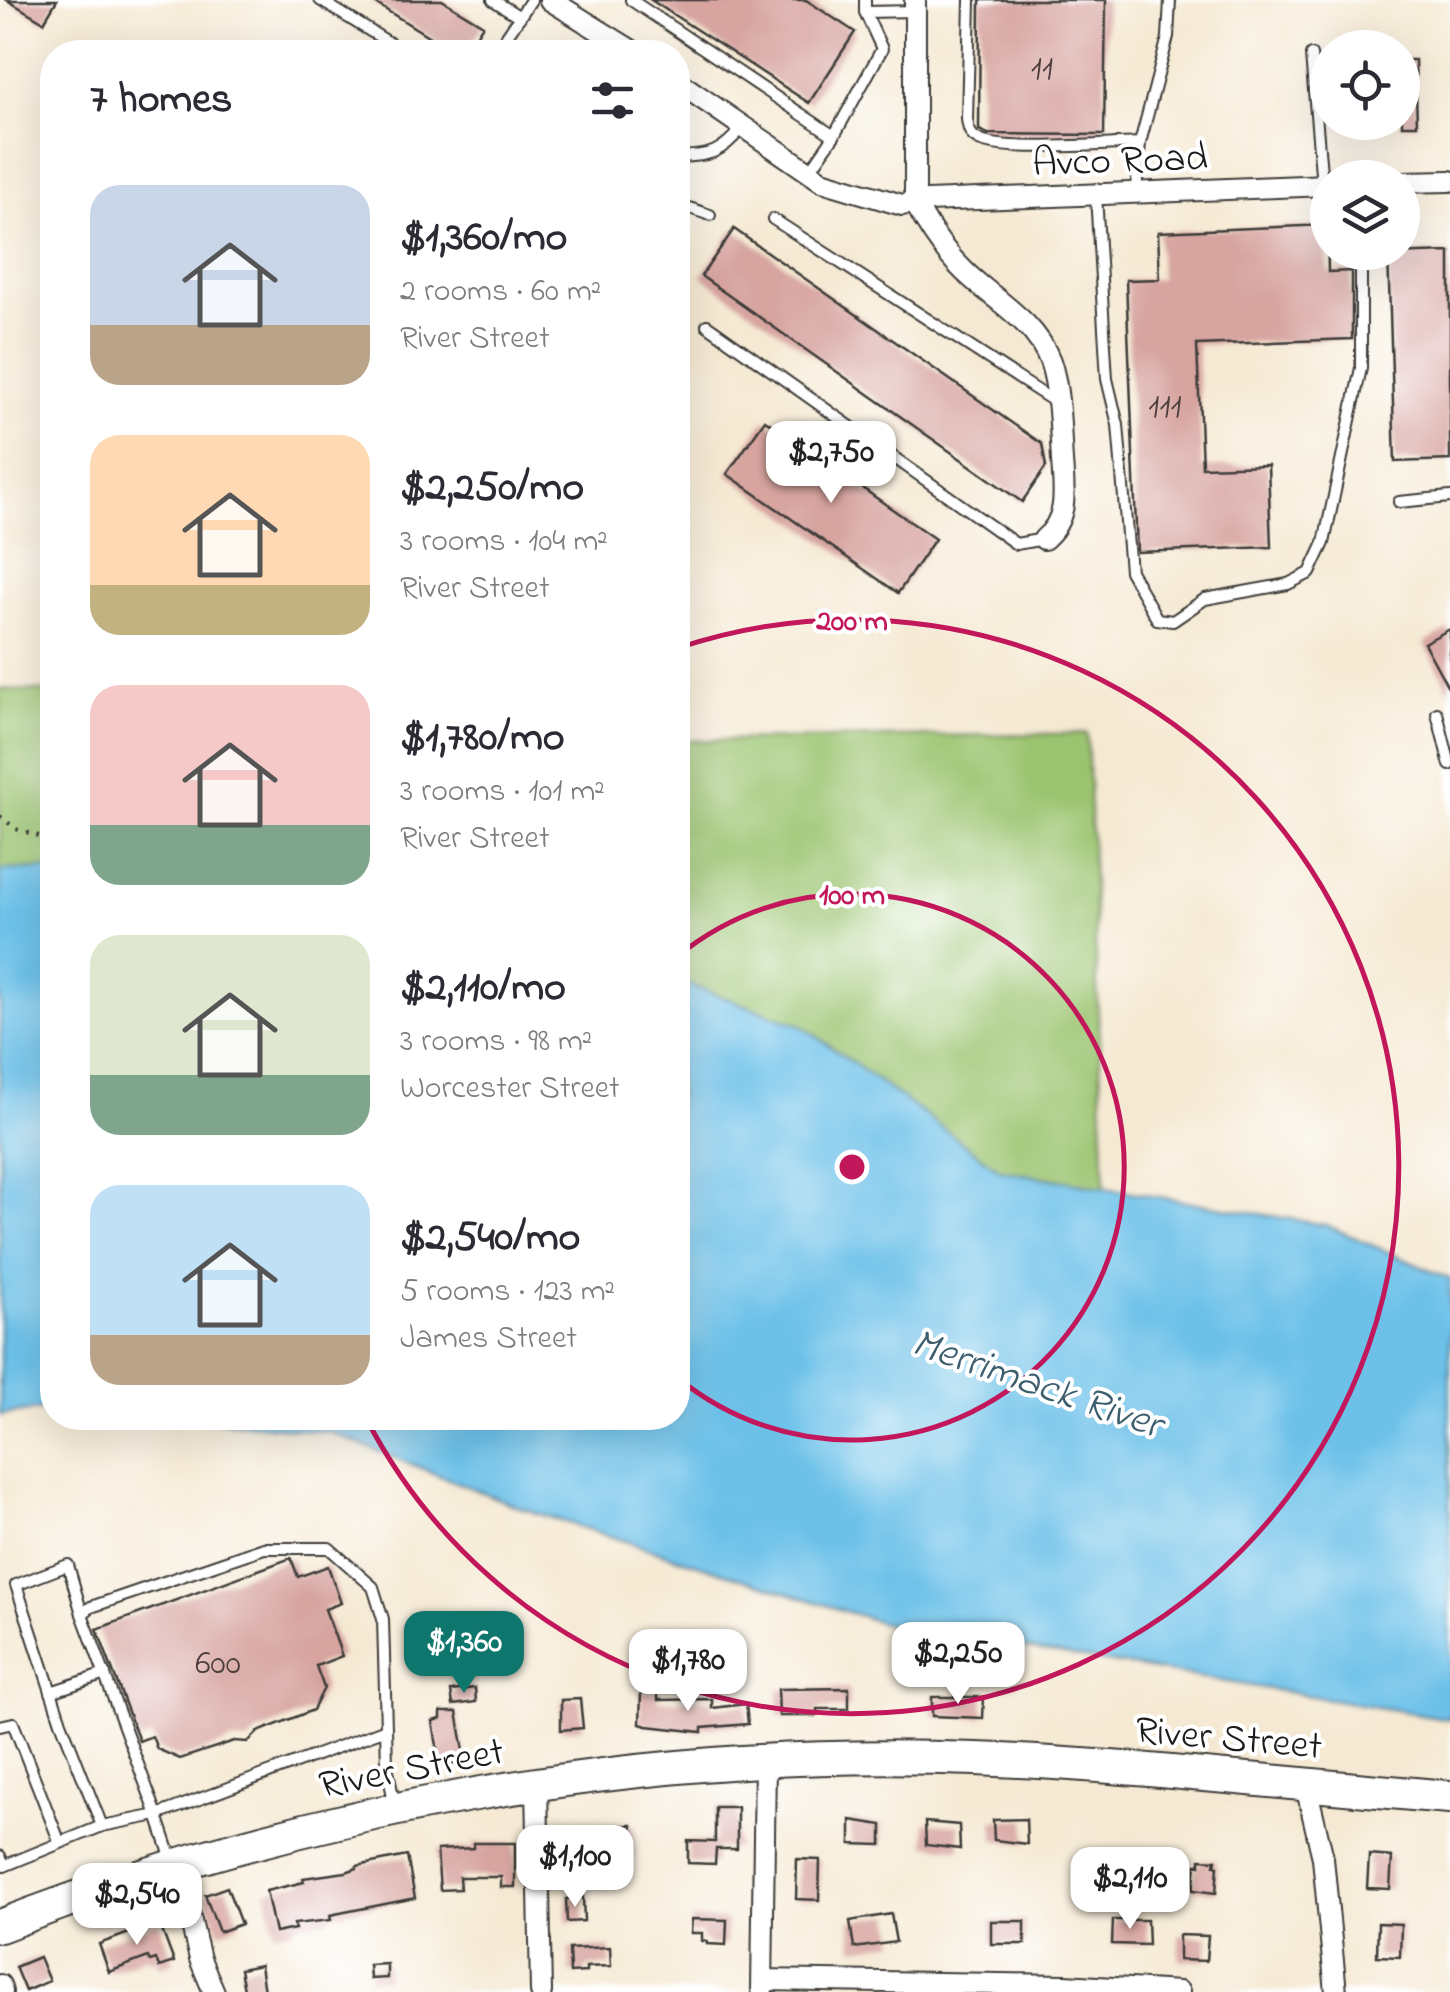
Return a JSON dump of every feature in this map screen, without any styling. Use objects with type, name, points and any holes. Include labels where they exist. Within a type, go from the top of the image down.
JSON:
[{"type":"main road","name":"River Street","points":[[0,1926],[258,1843],[395,1808],[538,1784],[765,1762],[973,1759],[1450,1798]]},
{"type":"street","points":[[550,0],[615,40]]},
{"type":"street","points":[[915,6],[914,202],[962,270],[1038,339],[1050,362],[1064,505],[1058,527],[1044,539]]},
{"type":"street","name":"Avco Road","points":[[690,90],[822,181],[902,205],[1310,186]]},
{"type":"street","points":[[1420,182],[1450,181]]},
{"type":"street","points":[[765,1762],[762,1986],[1179,1992]]},
{"type":"street","points":[[538,1784],[541,1992]]},
{"type":"street","points":[[1306,1786],[1323,1858],[1336,1992]]},
{"type":"street","points":[[176,1868],[200,1960],[214,1992]]},
{"type":"lane","points":[[320,0],[385,40]]},
{"type":"lane","points":[[492,0],[520,17]]},
{"type":"lane","points":[[504,40],[531,0]]},
{"type":"lane","points":[[631,0],[834,136]]},
{"type":"lane","points":[[970,0],[966,119],[978,140],[1013,146],[1140,143]]},
{"type":"lane","points":[[1136,193],[1140,143],[1168,37],[1170,0]]},
{"type":"lane","points":[[810,172],[882,49],[865,6],[915,6]]},
{"type":"lane","points":[[690,156],[726,148],[743,126]]},
{"type":"lane","points":[[1096,194],[1107,378],[1118,425],[1130,571],[1157,620],[1173,621],[1204,599],[1288,584],[1310,573],[1324,543],[1361,368],[1361,270]]},
{"type":"lane","points":[[690,208],[710,215]]},
{"type":"lane","points":[[773,219],[1056,403]]},
{"type":"lane","points":[[707,325],[1016,544],[1044,539]]},
{"type":"lane","points":[[1399,502],[1450,496]]},
{"type":"lane","points":[[1437,713],[1450,765]]},
{"type":"lane","points":[[82,1614],[92,1606],[264,1548],[329,1548],[373,1587],[383,1619],[387,1765],[395,1808]]},
{"type":"lane","points":[[102,1826],[16,1585],[68,1564],[82,1614],[176,1868]]},
{"type":"lane","points":[[51,1692],[105,1674]]},
{"type":"lane","points":[[0,1726],[13,1723],[60,1843]]},
{"type":"lane","points":[[0,1856],[4,1866],[102,1826],[158,1815],[386,1729]]},
{"type":"path","points":[[0,816],[16,829],[40,836]]},
{"type":"green space","points":[[0,689],[40,691],[40,889],[0,892]]},
{"type":"green space","points":[[1087,733],[1106,1210],[988,1192],[690,1034],[690,741]]},
{"type":"water","points":[[40,869],[40,1410],[0,1415],[0,870]]},
{"type":"water","name":"Merrimack River","points":[[690,985],[801,1025],[1000,1170],[1326,1225],[1450,1279],[1450,1719],[895,1627],[524,1509],[330,1432],[309,1430],[690,1430]]},
{"type":"building","points":[[7,0],[57,0],[44,22]]},
{"type":"building","points":[[370,0],[442,0],[483,25],[474,40],[435,40]]},
{"type":"building","points":[[651,0],[806,0],[855,32],[809,103]]},
{"type":"building","points":[[980,0],[1106,0],[1104,135],[988,134],[979,130]]},
{"type":"building","points":[[1310,226],[1310,270],[1352,271],[1352,339],[1197,345],[1202,467],[1268,465],[1271,547],[1137,552],[1126,280],[1160,279],[1158,232]]},
{"type":"building","points":[[734,229],[1042,444],[1046,467],[1022,502],[701,276]]},
{"type":"building","points":[[1450,252],[1450,460],[1395,462],[1389,270],[1420,270],[1420,253]]},
{"type":"building","points":[[765,420],[935,539],[898,593],[727,474]]},
{"type":"building","points":[[1450,629],[1450,691],[1424,643]]},
{"type":"building","points":[[291,1558],[298,1577],[328,1566],[341,1603],[325,1609],[342,1656],[316,1666],[324,1688],[313,1710],[258,1732],[248,1742],[234,1741],[180,1759],[157,1749],[152,1736],[139,1741],[97,1629]]},
{"type":"building","points":[[475,1688],[476,1702],[453,1705],[451,1691]]},
{"type":"building","points":[[849,1688],[849,1709],[817,1709],[817,1716],[779,1716],[778,1689]]},
{"type":"building","points":[[641,1692],[658,1692],[658,1700],[712,1699],[712,1708],[746,1704],[748,1724],[702,1728],[702,1732],[640,1724]]},
{"type":"building","points":[[932,1697],[984,1697],[983,1718],[932,1716]]},
{"type":"building","points":[[580,1699],[583,1728],[561,1730],[561,1700]]},
{"type":"building","points":[[441,1712],[457,1712],[466,1762],[440,1766],[433,1721],[441,1719]]},
{"type":"building","points":[[715,1807],[737,1807],[737,1849],[716,1849],[715,1864],[688,1863],[688,1841],[715,1842]]},
{"type":"building","points":[[1026,1819],[1027,1844],[994,1840],[993,1820]]},
{"type":"building","points":[[851,1820],[882,1825],[882,1845],[851,1844]]},
{"type":"building","points":[[925,1822],[959,1825],[960,1849],[926,1845]]},
{"type":"building","points":[[632,1825],[633,1857],[569,1861],[570,1829]]},
{"type":"building","points":[[474,1843],[515,1843],[515,1887],[501,1887],[501,1877],[459,1877],[460,1889],[440,1890],[437,1850],[474,1848]]},
{"type":"building","points":[[1121,1851],[1143,1852],[1141,1886],[1120,1886]]},
{"type":"building","points":[[1369,1855],[1392,1857],[1390,1889],[1367,1888]]},
{"type":"building","points":[[407,1856],[415,1898],[330,1915],[331,1920],[294,1924],[295,1929],[275,1933],[266,1891],[304,1882],[303,1878],[346,1872],[357,1866]]},
{"type":"building","points":[[797,1859],[820,1860],[819,1900],[796,1899]]},
{"type":"building","points":[[1200,1859],[1216,1860],[1216,1893],[1193,1890]]},
{"type":"building","points":[[227,1887],[241,1924],[219,1932],[205,1895]]},
{"type":"building","points":[[583,1897],[584,1921],[567,1922],[566,1899]]},
{"type":"building","points":[[891,1914],[896,1942],[854,1948],[850,1921]]},
{"type":"building","points":[[692,1919],[727,1920],[726,1945],[707,1944],[702,1941],[702,1933],[691,1933]]},
{"type":"building","points":[[1113,1920],[1147,1920],[1148,1945],[1112,1944]]},
{"type":"building","points":[[991,1921],[1025,1921],[1025,1944],[991,1944]]},
{"type":"building","points":[[159,1922],[174,1962],[159,1967],[156,1959],[150,1961],[148,1957],[109,1972],[99,1944]]},
{"type":"building","points":[[1378,1923],[1401,1924],[1400,1957],[1377,1956]]},
{"type":"building","points":[[1179,1935],[1208,1936],[1206,1961],[1179,1960]]},
{"type":"building","points":[[610,1947],[611,1966],[586,1967],[586,1972],[570,1973],[569,1949]]},
{"type":"building","points":[[39,1957],[49,1981],[25,1991],[15,1967]]},
{"type":"building","points":[[387,1964],[387,1978],[370,1979],[369,1965]]},
{"type":"building","points":[[260,1965],[264,1992],[244,1990],[240,1969]]}]
